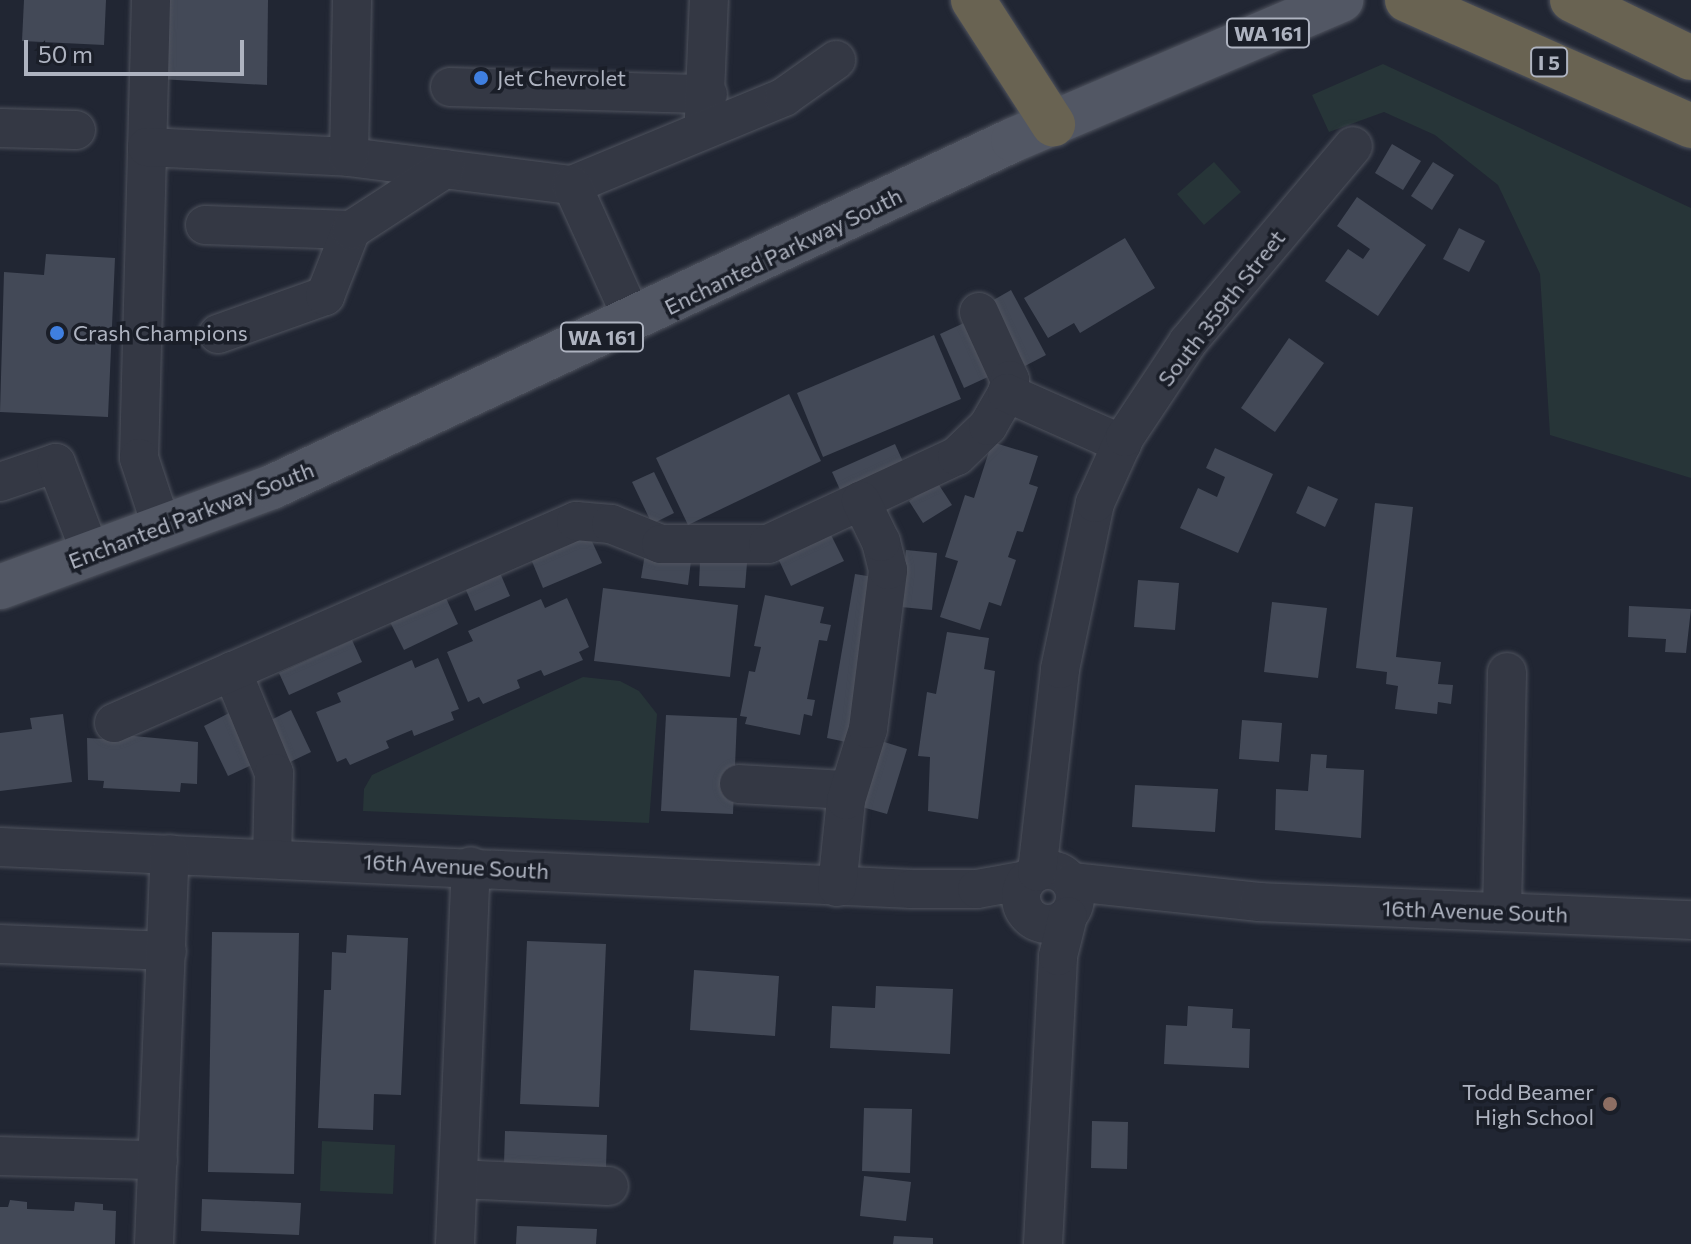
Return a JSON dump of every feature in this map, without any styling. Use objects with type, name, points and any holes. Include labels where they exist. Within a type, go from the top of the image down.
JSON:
[{"type":"highway","points":[[973,0],[1053,124]]},
{"type":"highway","name":"I 5","points":[[1407,0],[1691,126]]},
{"type":"highway","points":[[1572,0],[1691,58]]},
{"type":"highway","points":[[1628,0],[1691,29]]},
{"type":"main road","name":"Enchanted Parkway South","points":[[0,587],[272,487],[634,322],[1053,124],[1195,67],[1341,0]]},
{"type":"street","points":[[151,0],[139,458],[162,528]]},
{"type":"street","points":[[349,157],[352,0]]},
{"type":"street","points":[[701,132],[708,94],[709,0]]},
{"type":"street","points":[[147,147],[349,157],[572,185],[784,97],[836,60]]},
{"type":"street","points":[[450,87],[708,94]]},
{"type":"street","points":[[0,128],[76,130]]},
{"type":"street","name":"South 359th Street","points":[[1043,1244],[1050,1089],[1046,973],[1051,762],[1079,570],[1095,503],[1122,444],[1188,342],[1353,146]]},
{"type":"street","points":[[205,225],[351,230],[445,169]]},
{"type":"street","points":[[572,185],[634,322]]},
{"type":"street","points":[[218,334],[325,296],[351,230]]},
{"type":"street","points":[[114,723],[576,521],[611,524],[661,544],[752,548],[957,456],[988,426],[1007,393],[1010,380],[979,312]]},
{"type":"street","points":[[1007,393],[1122,444]]},
{"type":"street","points":[[0,482],[56,463],[91,554]]},
{"type":"street","points":[[837,887],[848,790],[868,729],[888,570],[881,542],[861,501]]},
{"type":"street","points":[[232,671],[274,773],[272,858]]},
{"type":"street","points":[[1502,912],[1507,672]]},
{"type":"street","points":[[739,784],[848,790]]},
{"type":"street","name":"16th Avenue South","points":[[0,847],[471,866],[837,887],[1691,920]]},
{"type":"street","points":[[154,1244],[170,854]]},
{"type":"street","points":[[455,1244],[471,866]]},
{"type":"street","points":[[0,944],[167,951]]},
{"type":"street","points":[[0,1156],[158,1160]]},
{"type":"street","points":[[458,1179],[609,1186]]},
{"type":"shaded area","points":[[1383,64],[1691,208],[1691,478],[1550,435],[1540,274],[1498,185],[1435,135],[1384,112],[1329,132],[1312,95]]},
{"type":"shaded area","points":[[1214,162],[1241,192],[1204,225],[1177,194]]},
{"type":"shaded area","points":[[583,677],[620,681],[639,691],[657,714],[649,823],[363,811],[364,789],[372,775]]},
{"type":"shaded area","points":[[322,1141],[395,1145],[393,1194],[320,1191]]},
{"type":"building","points":[[24,0],[106,0],[104,45],[22,41]]},
{"type":"building","points":[[163,0],[268,0],[267,85],[159,79]]},
{"type":"building","points":[[1392,144],[1421,161],[1403,190],[1375,173]]},
{"type":"building","points":[[1433,162],[1454,175],[1432,210],[1411,196]]},
{"type":"building","points":[[1357,197],[1426,245],[1378,316],[1325,281],[1348,249],[1363,259],[1370,249],[1337,226]]},
{"type":"building","points":[[1459,228],[1485,241],[1469,272],[1443,259]]},
{"type":"building","points":[[1125,238],[1155,288],[1080,333],[1074,323],[1048,338],[1024,298]]},
{"type":"building","name":"Crash Champions","points":[[46,254],[115,258],[108,417],[0,412],[4,272],[44,275]]},
{"type":"building","points":[[1011,290],[1046,355],[1025,366],[990,302]]},
{"type":"building","points":[[966,322],[990,376],[964,388],[940,334]]},
{"type":"building","points":[[934,335],[961,399],[823,457],[797,393]]},
{"type":"building","points":[[1289,338],[1324,363],[1275,432],[1241,408]]},
{"type":"building","points":[[789,394],[821,461],[688,525],[656,458]]},
{"type":"building","points":[[992,442],[1038,456],[1029,484],[1038,487],[1023,532],[1017,531],[1008,557],[1016,560],[1001,606],[989,602],[980,630],[940,617],[958,561],[945,557],[965,495],[974,498]]},
{"type":"building","points":[[895,444],[905,466],[842,494],[832,472]]},
{"type":"building","points":[[1215,448],[1273,474],[1238,553],[1180,528],[1198,488],[1217,497],[1225,477],[1206,468]]},
{"type":"building","points":[[654,472],[674,513],[652,524],[632,482]]},
{"type":"building","points":[[937,482],[952,505],[923,523],[909,501]]},
{"type":"building","points":[[1308,486],[1338,499],[1325,527],[1296,513]]},
{"type":"building","points":[[1375,503],[1413,507],[1396,657],[1441,662],[1438,684],[1453,685],[1451,704],[1438,702],[1437,714],[1395,709],[1398,686],[1386,684],[1387,672],[1356,668]]},
{"type":"building","points":[[829,531],[844,561],[791,586],[777,556]]},
{"type":"building","points":[[589,535],[602,563],[543,588],[531,559]]},
{"type":"building","points":[[906,550],[937,553],[932,610],[901,607]]},
{"type":"building","points":[[645,554],[691,561],[688,585],[641,578]]},
{"type":"building","points":[[700,561],[747,563],[745,588],[699,586]]},
{"type":"building","points":[[500,573],[510,596],[475,611],[465,588]]},
{"type":"building","points":[[855,574],[879,578],[851,743],[827,738]]},
{"type":"building","points":[[1138,580],[1179,583],[1175,630],[1134,627]]},
{"type":"building","points":[[603,588],[738,605],[730,677],[594,661]]},
{"type":"building","points":[[765,595],[824,607],[820,623],[831,625],[827,641],[819,640],[807,699],[815,700],[812,716],[804,714],[800,735],[745,724],[747,717],[740,716],[749,671],[755,672],[761,647],[754,646]]},
{"type":"building","points":[[445,596],[458,624],[404,650],[390,622]]},
{"type":"building","points":[[567,598],[589,647],[579,652],[583,660],[544,676],[541,670],[517,680],[520,688],[483,704],[479,697],[468,702],[447,652],[473,641],[468,631],[541,599],[545,608]]},
{"type":"building","points":[[1272,602],[1327,608],[1318,678],[1264,672]]},
{"type":"building","points":[[1629,606],[1691,609],[1686,653],[1665,652],[1666,639],[1628,637]]},
{"type":"building","points":[[947,632],[989,638],[984,669],[995,671],[978,819],[928,811],[930,757],[918,756],[927,692],[936,694]]},
{"type":"building","points":[[352,640],[362,662],[289,695],[279,673]]},
{"type":"building","points":[[438,658],[459,709],[451,712],[454,720],[414,736],[412,730],[386,741],[389,748],[350,765],[346,758],[337,762],[316,712],[341,702],[337,693],[412,660],[415,668]]},
{"type":"building","points":[[291,710],[311,752],[288,763],[269,721]]},
{"type":"building","points":[[231,712],[256,763],[228,776],[204,726]]},
{"type":"building","points":[[63,714],[72,782],[0,791],[0,733],[32,729],[30,718]]},
{"type":"building","points":[[666,715],[737,718],[733,814],[661,811]]},
{"type":"building","points":[[1242,720],[1282,723],[1279,762],[1239,759]]},
{"type":"building","points":[[123,735],[198,742],[197,784],[181,783],[180,792],[103,788],[104,781],[88,780],[87,738],[123,740]]},
{"type":"building","points":[[881,741],[907,749],[887,814],[862,807]]},
{"type":"building","points":[[1311,754],[1327,755],[1326,768],[1364,770],[1361,838],[1275,830],[1276,789],[1308,791]]},
{"type":"building","points":[[1135,785],[1218,789],[1215,832],[1132,827]]},
{"type":"building","points":[[212,932],[299,933],[294,1174],[208,1172]]},
{"type":"building","points":[[347,935],[408,938],[401,1095],[374,1094],[373,1130],[318,1128],[324,990],[331,990],[332,952],[346,953]]},
{"type":"building","points":[[527,941],[606,944],[599,1107],[520,1104]]},
{"type":"building","points":[[694,970],[779,976],[775,1036],[690,1030]]},
{"type":"building","points":[[876,986],[953,989],[950,1054],[830,1048],[832,1006],[875,1008]]},
{"type":"building","points":[[1188,1006],[1233,1009],[1232,1028],[1250,1029],[1249,1068],[1164,1064],[1166,1025],[1187,1026]]},
{"type":"building","points":[[864,1108],[912,1109],[910,1173],[862,1171]]},
{"type":"building","points":[[1092,1121],[1128,1122],[1127,1169],[1091,1168]]},
{"type":"building","points":[[505,1131],[607,1135],[606,1168],[504,1164]]},
{"type":"building","points":[[864,1176],[911,1182],[906,1221],[860,1216]]},
{"type":"building","points":[[202,1199],[301,1203],[299,1235],[201,1231]]},
{"type":"building","points":[[10,1200],[27,1202],[27,1209],[74,1211],[75,1202],[103,1204],[103,1210],[116,1211],[115,1244],[0,1244],[0,1207],[8,1207]]},
{"type":"building","points":[[517,1226],[597,1229],[596,1244],[516,1244]]},
{"type":"building","points":[[894,1236],[933,1238],[933,1244],[893,1244]]},
{"type":"place","name":"Jet Chevrolet","points":[[481,78]]},
{"type":"place","name":"Crash Champions","points":[[57,333]]},
{"type":"place","name":"Todd Beamer High School","points":[[1610,1104]]}]
